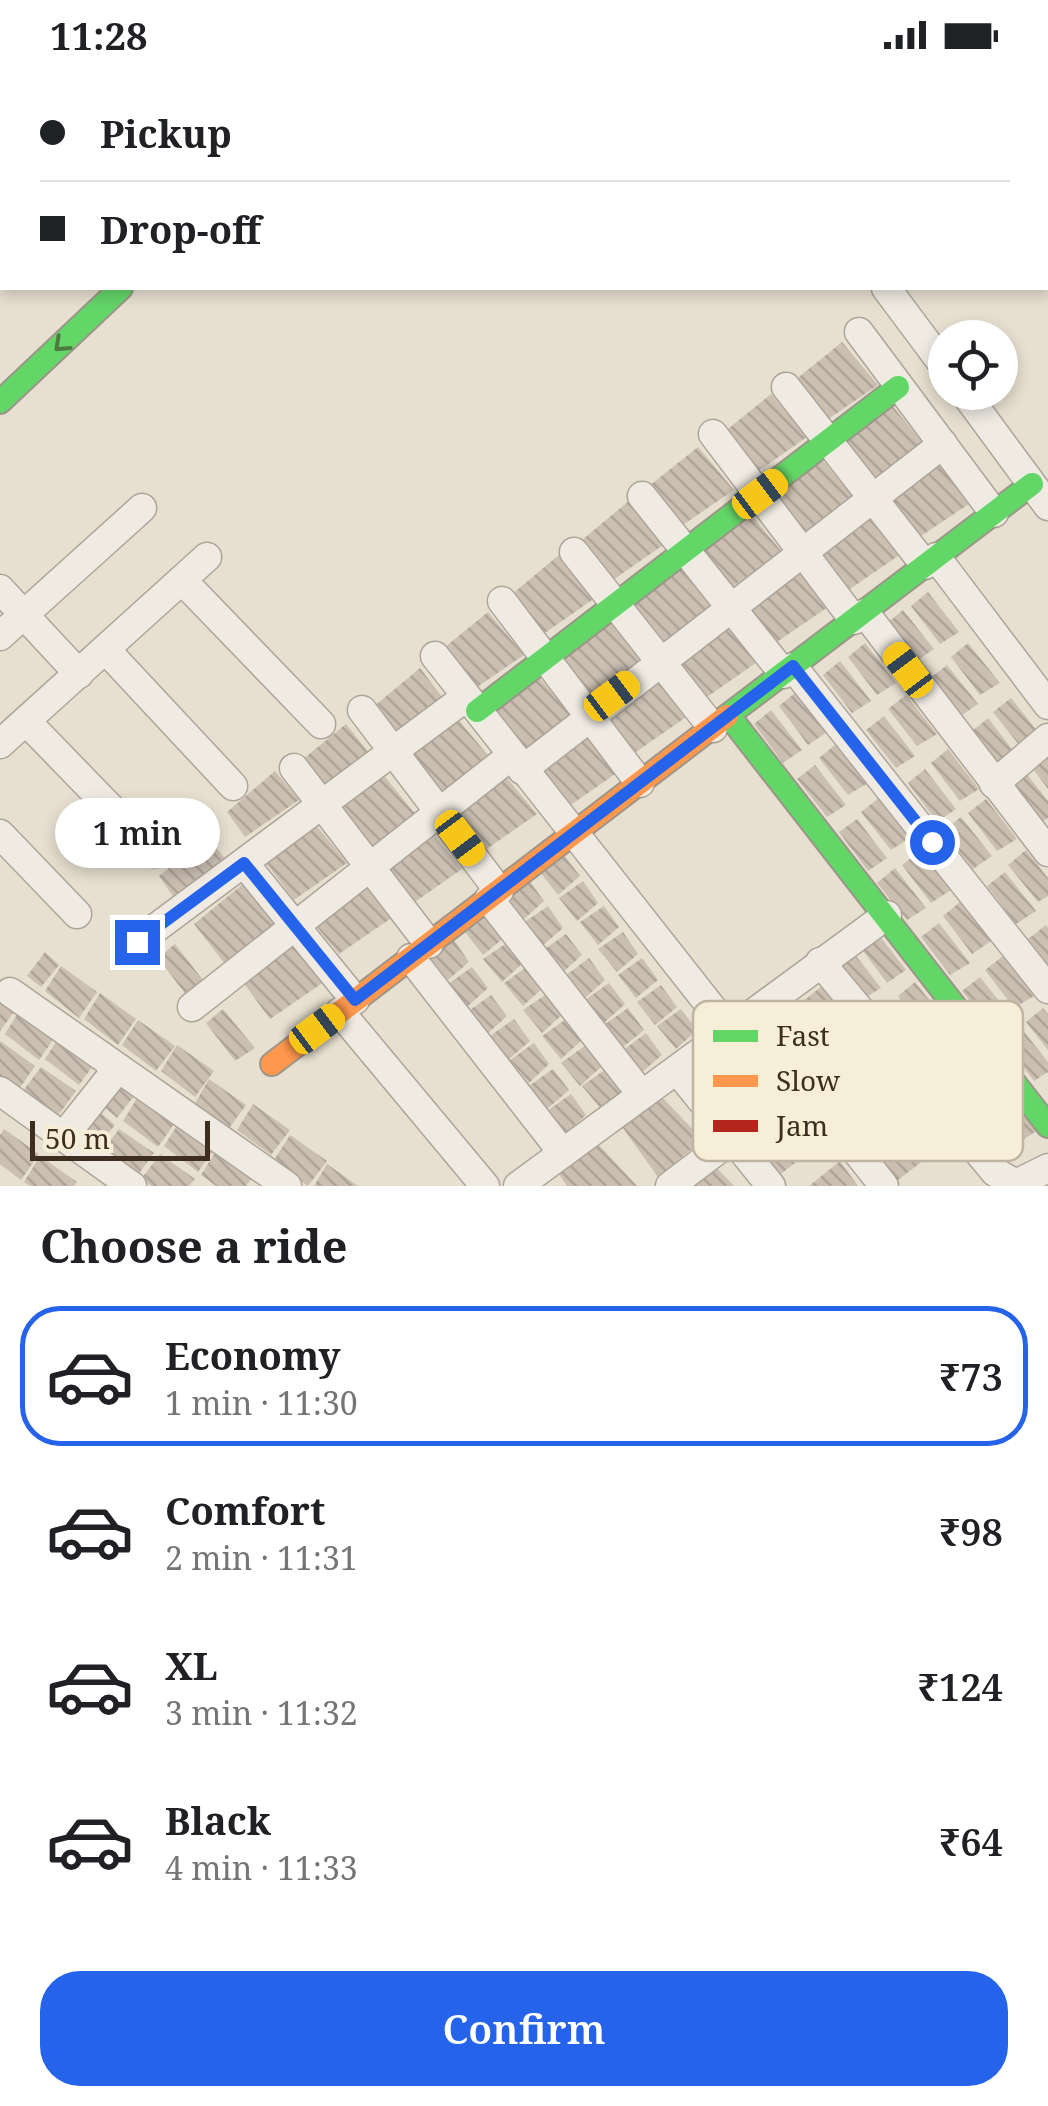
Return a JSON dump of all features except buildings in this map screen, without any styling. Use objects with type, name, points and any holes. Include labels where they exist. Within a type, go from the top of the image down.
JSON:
[{"type":"street","points":[[0,402],[119,290]]},
{"type":"street","points":[[887,290],[928,344]]},
{"type":"street","points":[[858,332],[994,513]]},
{"type":"street","points":[[786,387],[1048,705]]},
{"type":"street","points":[[137,942],[394,751],[545,658],[898,388]]},
{"type":"street","points":[[272,1064],[994,513],[1040,495],[977,410]]},
{"type":"street","points":[[713,434],[1048,852]]},
{"type":"street","points":[[192,1007],[440,812],[588,714],[943,444]]},
{"type":"street","points":[[642,496],[1048,989]]},
{"type":"street","points":[[0,636],[142,508]]},
{"type":"street","points":[[574,552],[659,660],[721,722],[887,915],[953,1001]]},
{"type":"street","points":[[0,744],[207,556]]},
{"type":"street","points":[[182,580],[322,724]]},
{"type":"street","points":[[0,590],[80,674]]},
{"type":"street","points":[[502,601],[640,783]]},
{"type":"street","points":[[106,650],[232,786]]},
{"type":"street","points":[[435,656],[572,836],[719,1001]]},
{"type":"street","points":[[362,710],[440,812],[494,894],[642,1096]]},
{"type":"street","points":[[26,721],[154,853]]},
{"type":"street","points":[[994,784],[1048,738]]},
{"type":"street","points":[[294,768],[369,868],[420,951],[564,1153]]},
{"type":"street","points":[[0,834],[77,914]]},
{"type":"street","points":[[244,863],[486,1186]]},
{"type":"street","points":[[769,1001],[887,915]]},
{"type":"street","points":[[820,962],[852,1001]]},
{"type":"street","points":[[10,992],[287,1186]]},
{"type":"street","points":[[518,1186],[693,1058]]},
{"type":"street","points":[[64,1136],[118,1068]]},
{"type":"street","points":[[677,1070],[693,1090]]},
{"type":"street","points":[[0,1091],[132,1186]]},
{"type":"street","points":[[1023,1093],[1048,1126]]},
{"type":"street","points":[[670,1186],[702,1161]]},
{"type":"street","points":[[751,1161],[771,1186]]},
{"type":"street","points":[[862,1161],[884,1186]]},
{"type":"street","points":[[986,1161],[995,1172],[1016,1184],[1048,1168]]},
{"type":"traffic: fast","points":[[0,402],[119,290]]},
{"type":"traffic: fast","points":[[477,711],[898,387]]},
{"type":"traffic: fast","points":[[727,716],[1032,484]]},
{"type":"traffic: fast","points":[[729,716],[951,1001]]},
{"type":"traffic: fast","points":[[1023,1094],[1048,1126]]},
{"type":"traffic: slow","points":[[272,1064],[727,716]]},
{"type":"route","points":[[137,942],[244,863],[355,1000],[793,666],[932,842]]}]
